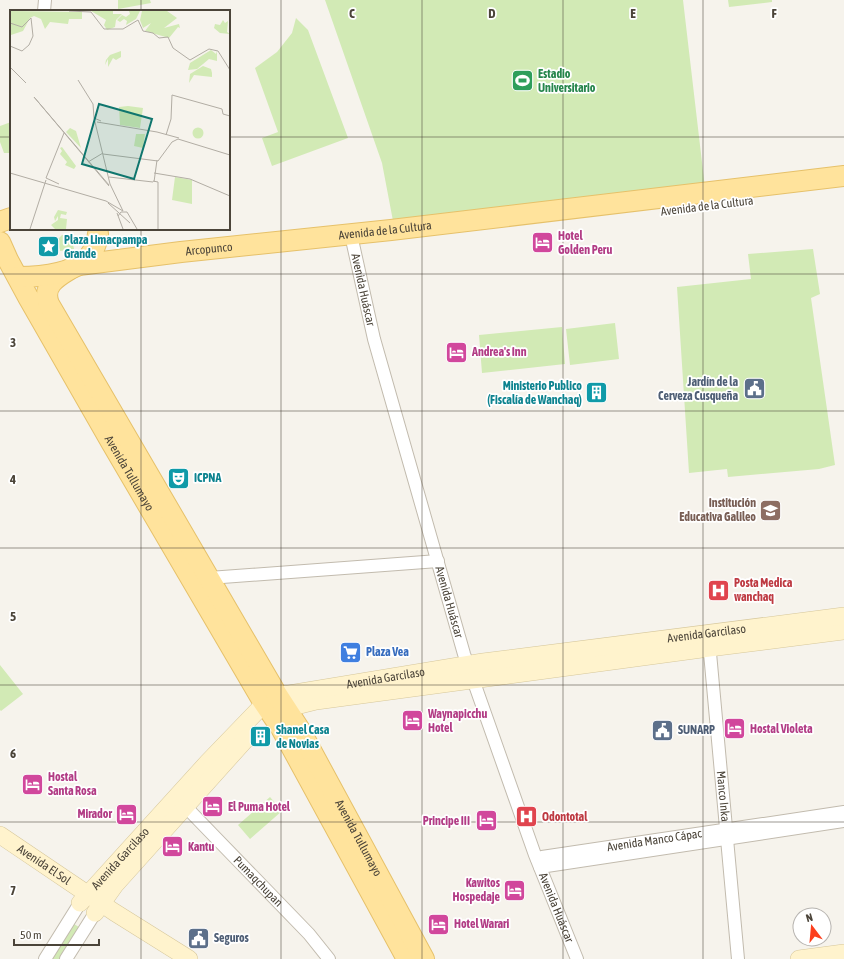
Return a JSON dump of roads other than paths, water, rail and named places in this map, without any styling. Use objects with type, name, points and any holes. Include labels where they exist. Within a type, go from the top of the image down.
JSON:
[{"type":"main road","name":"Avenida de la Cultura","points":[[347,238],[382,245],[844,176]]},
{"type":"main road","name":"Avenida de la Cultura","points":[[608,211],[844,190]]},
{"type":"main road","points":[[0,222],[10,218]]},
{"type":"main road","points":[[96,232],[105,246],[120,260]]},
{"type":"main road","name":"Avenida Tullumayo","points":[[96,232],[96,244],[87,259],[52,282],[47,292],[47,300],[208,578],[407,959]]},
{"type":"main road","name":"Arcopunco","points":[[18,277],[40,276],[76,267],[120,260],[347,238]]},
{"type":"main road","name":"Avenida Tullumayo","points":[[0,242],[18,277],[111,442],[276,707],[424,959]]},
{"type":"street","points":[[44,10],[45,0]]},
{"type":"street","name":"Avenida Huáscar","points":[[347,238],[374,339],[470,672],[538,863],[577,959]]},
{"type":"street","points":[[208,578],[438,561]]},
{"type":"street","name":"Avenida Garcilaso","points":[[45,959],[207,764],[258,710],[316,701],[470,672],[708,641],[844,616]]},
{"type":"street","name":"Avenida Garcilaso","points":[[708,641],[844,632]]},
{"type":"street","name":"Manco Inka","points":[[708,641],[738,959]]},
{"type":"street","name":"Avenida Garcilaso","points":[[66,959],[91,903],[185,806],[276,707]]},
{"type":"street","name":"Pumaqchupan","points":[[185,806],[309,934],[329,959]]},
{"type":"street","name":"Avenida Manco Cápac","points":[[538,863],[727,834],[844,812]]},
{"type":"street","name":"Avenida Manco Cápac","points":[[727,834],[844,821]]},
{"type":"street","name":"Avenida El Sol","points":[[0,835],[168,959]]},
{"type":"street","name":"Avenida El Sol","points":[[0,848],[188,959]]},
{"type":"street","points":[[799,959],[844,953]]},
{"type":"place","name":"Estadio Universitario","points":[[523,81]]},
{"type":"place","name":"Hotel Golden Peru","points":[[543,243]]},
{"type":"place","name":"Plaza Limacpampa Grande","points":[[48,247]]},
{"type":"place","name":"Andrea's Inn","points":[[456,352]]},
{"type":"place","name":"Jardín de la Cerveza Cusqueña","points":[[754,389]]},
{"type":"place","name":"Ministerio Publico (Fiscalía de Wanchaq)","points":[[597,393]]},
{"type":"place","name":"ICPNA","points":[[179,478]]},
{"type":"place","name":"Institución Educativa Galileo","points":[[771,510]]},
{"type":"place","name":"Posta Medica wanchaq","points":[[718,590]]},
{"type":"place","name":"Plaza Vea","points":[[350,652]]},
{"type":"place","name":"Waynapicchu Hotel","points":[[413,721]]},
{"type":"place","name":"Hostal Violeta","points":[[735,729]]},
{"type":"place","name":"SUNARP","points":[[662,730]]},
{"type":"place","name":"Shanel Casa de Novias","points":[[260,737]]},
{"type":"place","name":"Hostal Santa Rosa","points":[[32,784]]},
{"type":"place","name":"El Puma Hotel","points":[[212,807]]},
{"type":"place","name":"Mirador","points":[[127,814]]},
{"type":"place","name":"Odontotal","points":[[527,817]]},
{"type":"place","name":"Principe III","points":[[486,821]]},
{"type":"place","name":"Kantu","points":[[172,847]]},
{"type":"place","name":"Kawitos Hospedaje","points":[[515,890]]},
{"type":"place","name":"Hotel Warari","points":[[438,924]]},
{"type":"place","name":"Seguros","points":[[198,938]]}]
